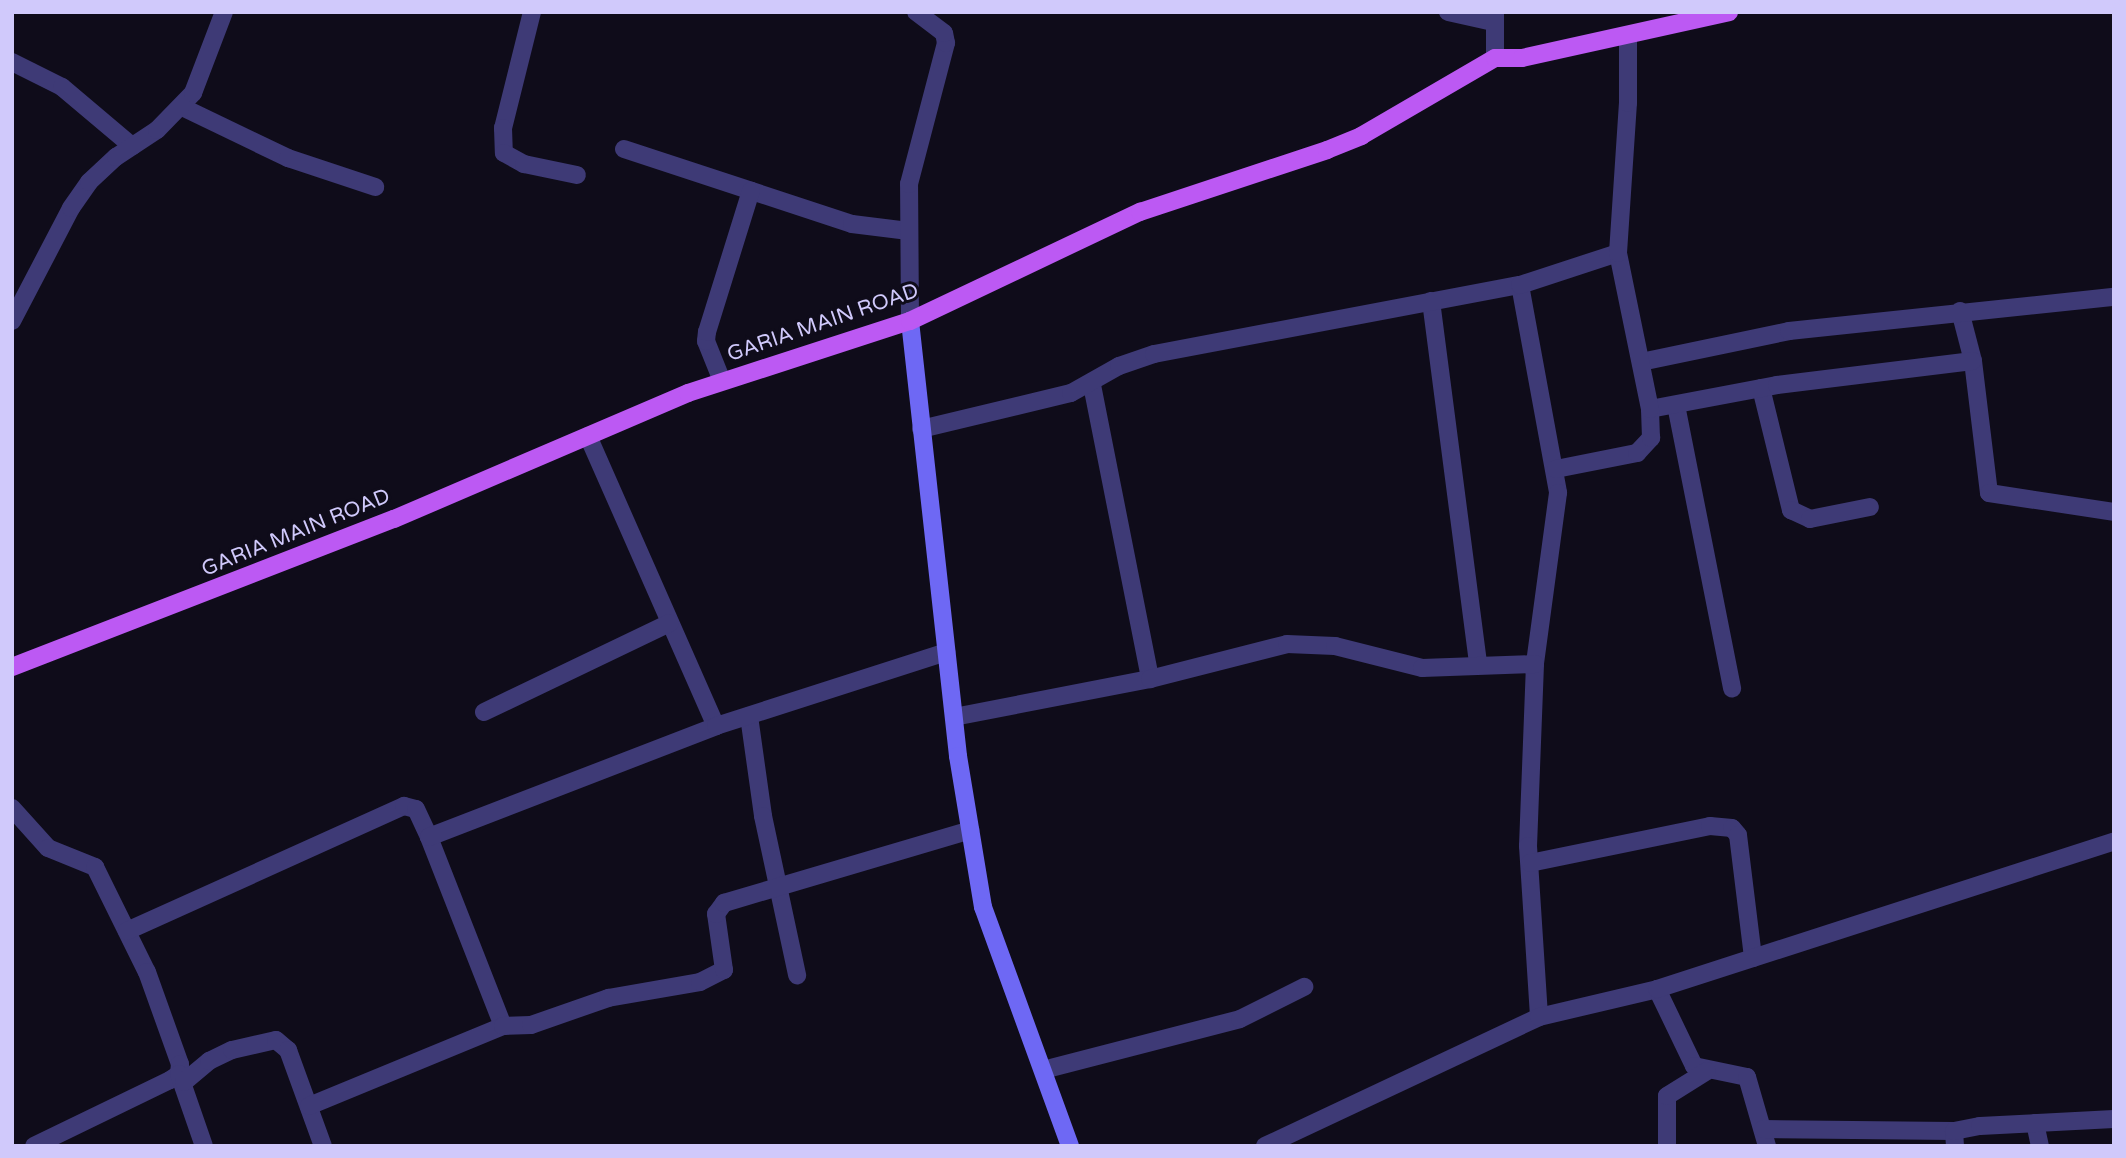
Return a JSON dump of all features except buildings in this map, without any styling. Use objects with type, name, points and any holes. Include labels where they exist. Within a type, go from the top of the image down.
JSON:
[{"type":"main road","name":"GARIA MAIN ROAD","points":[[12,667],[381,524],[723,381],[909,321],[1140,212],[1361,136],[1495,58],[1522,58],[1729,12]]},
{"type":"main road","points":[[909,321],[954,717],[983,907],[1070,1146]]},
{"type":"street","points":[[12,321],[71,208],[89,182],[181,107],[193,93],[224,12]]},
{"type":"street","points":[[532,12],[503,128],[504,153],[524,164],[577,175]]},
{"type":"street","points":[[909,321],[909,231],[914,157],[946,43],[944,33],[916,12]]},
{"type":"street","points":[[1448,12],[1494,17],[1495,58]]},
{"type":"street","points":[[1556,469],[1637,453],[1651,438],[1650,408],[1618,253],[1628,103],[1628,35]]},
{"type":"street","points":[[12,62],[62,86],[132,146]]},
{"type":"street","points":[[181,107],[288,158],[375,187]]},
{"type":"street","points":[[624,149],[852,224],[909,231]]},
{"type":"street","points":[[723,381],[706,341],[707,331],[751,191]]},
{"type":"street","points":[[922,429],[1092,384],[1119,366],[1154,354],[1520,285],[1618,253]]},
{"type":"street","points":[[1520,285],[1556,469],[1558,514],[1535,664],[1530,863],[1539,1017]]},
{"type":"street","points":[[1641,362],[1789,331],[2114,297]]},
{"type":"street","points":[[1431,300],[1478,665]]},
{"type":"street","points":[[1960,312],[1973,361],[1989,493],[2114,512]]},
{"type":"street","points":[[1650,408],[1761,388],[1973,361]]},
{"type":"street","points":[[1092,384],[1150,679]]},
{"type":"street","points":[[1761,388],[1791,510],[1811,519],[1870,507]]},
{"type":"street","points":[[1676,405],[1732,689]]},
{"type":"street","points":[[588,436],[716,726]]},
{"type":"street","points":[[484,712],[670,623]]},
{"type":"street","points":[[954,717],[1150,679],[1298,644],[1335,646],[1422,668],[1535,664]]},
{"type":"street","points":[[429,837],[716,726],[946,652]]},
{"type":"street","points":[[749,716],[776,885],[797,975]]},
{"type":"street","points":[[127,931],[404,806],[416,809],[503,1026]]},
{"type":"street","points":[[12,808],[48,848],[95,867],[151,983],[180,1064],[204,1146]]},
{"type":"street","points":[[1530,863],[1710,826],[1732,828],[1738,835],[1754,958]]},
{"type":"street","points":[[309,1106],[503,1026],[531,1026],[608,998],[700,982],[724,970],[716,914],[724,903],[776,885],[970,830]]},
{"type":"street","points":[[1265,1146],[1289,1142],[1539,1017],[1657,989],[2114,841]]},
{"type":"street","points":[[1042,1070],[1240,1018],[1304,987]]},
{"type":"street","points":[[1657,989],[1685,1056],[1707,1071],[1747,1077],[1765,1138],[1954,1138],[2035,1123],[2114,1119]]},
{"type":"street","points":[[34,1146],[182,1078],[232,1050],[276,1040],[288,1050],[323,1146]]},
{"type":"street","points":[[1667,1146],[1667,1096],[1707,1071]]},
{"type":"street","points":[[2035,1123],[2040,1146]]}]
